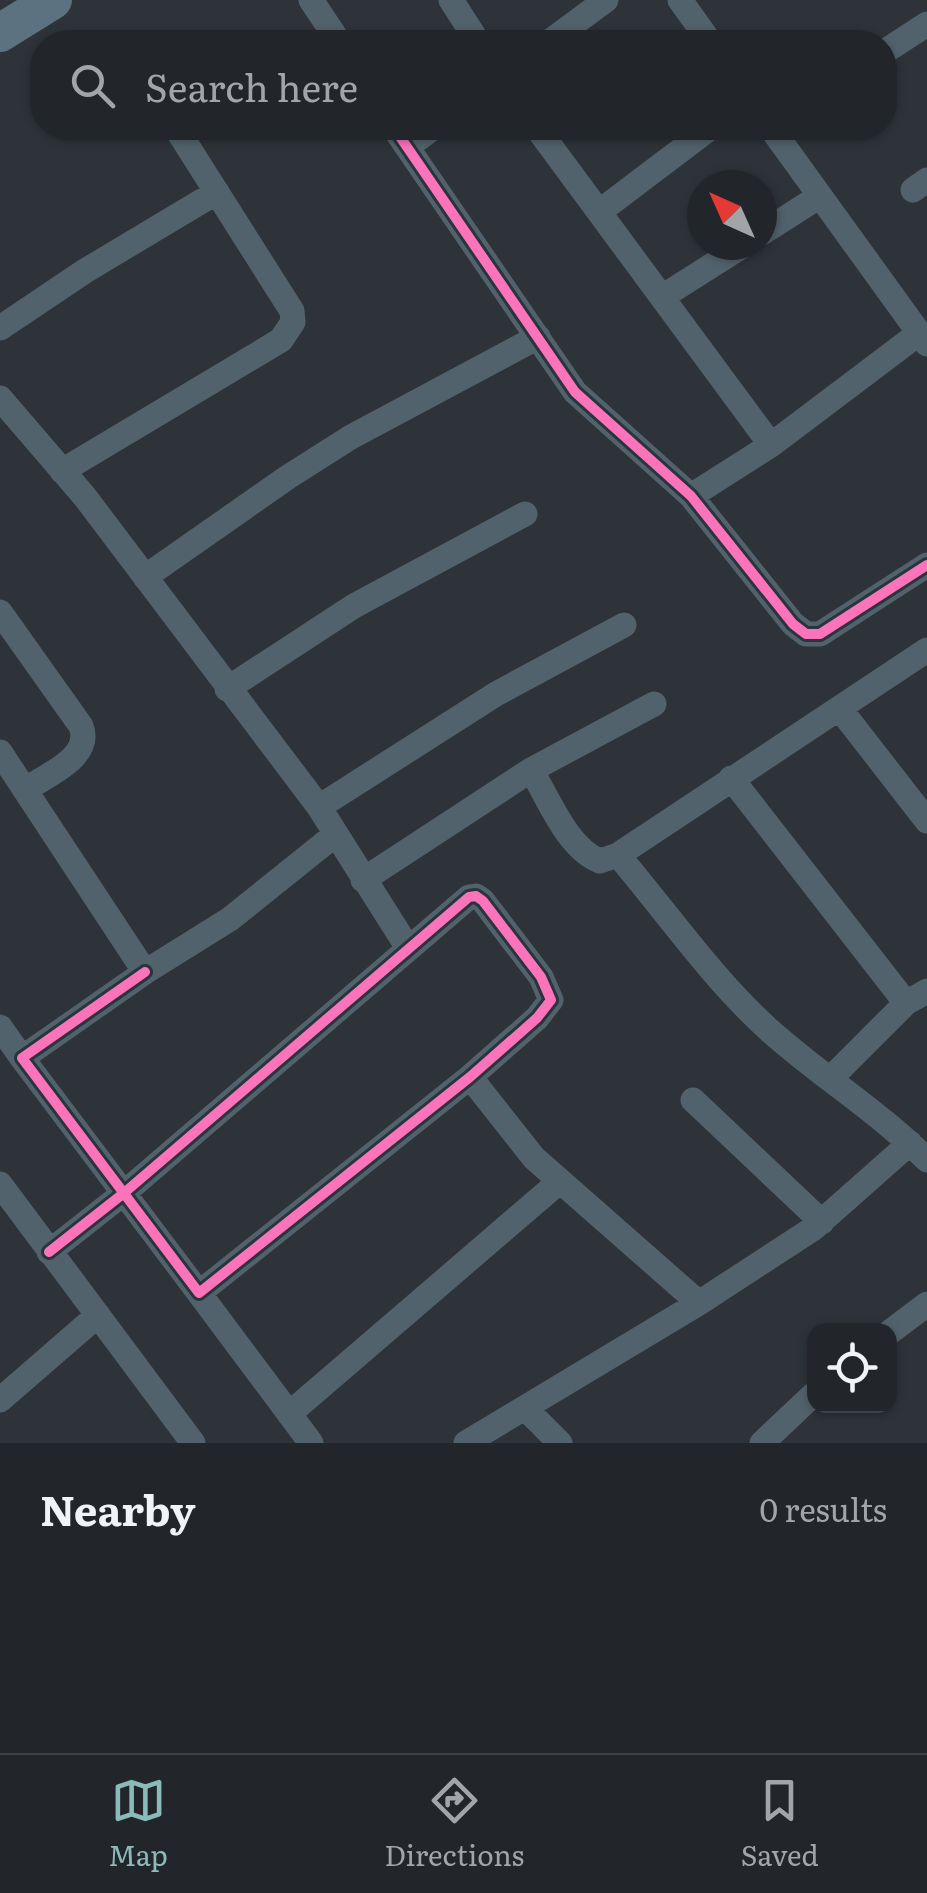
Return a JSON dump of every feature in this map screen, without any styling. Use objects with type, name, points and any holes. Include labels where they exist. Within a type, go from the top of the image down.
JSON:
[{"type":"main road","points":[[2,28],[53,0]]},
{"type":"street","points":[[311,0],[331,30]]},
{"type":"street","points":[[451,0],[470,30]]},
{"type":"street","points":[[565,30],[606,0]]},
{"type":"street","points":[[680,0],[701,30]]},
{"type":"street","points":[[897,44],[927,24]]},
{"type":"street","points":[[62,471],[280,340],[293,322],[292,311],[184,140]]},
{"type":"street","points":[[402,140],[575,392],[691,496],[792,624],[806,634],[820,634],[927,565]]},
{"type":"street","points":[[545,140],[771,445]]},
{"type":"street","points":[[599,212],[694,140]]},
{"type":"street","points":[[691,496],[922,339],[780,140]]},
{"type":"street","points":[[0,328],[85,271],[217,192]]},
{"type":"street","points":[[777,223],[820,196]]},
{"type":"street","points":[[662,298],[721,260]]},
{"type":"street","points":[[145,577],[351,437],[538,337]]},
{"type":"street","points":[[0,398],[145,577],[320,808],[408,948]]},
{"type":"street","points":[[227,688],[384,588],[525,514]]},
{"type":"street","points":[[0,612],[86,738],[75,756],[14,784]]},
{"type":"street","points":[[320,808],[496,694],[624,626]]},
{"type":"street","points":[[531,770],[575,842],[587,856],[600,861],[618,855],[927,650]]},
{"type":"street","points":[[363,880],[531,770],[654,704]]},
{"type":"street","points":[[840,709],[927,821]]},
{"type":"street","points":[[0,752],[14,784],[145,972]]},
{"type":"street","points":[[731,778],[916,997],[830,1079]]},
{"type":"street","points":[[22,1058],[145,972],[230,919],[336,834]]},
{"type":"street","points":[[466,1443],[699,1302],[822,1222],[919,1151],[752,1013],[618,855]]},
{"type":"street","points":[[49,1252],[124,1193],[461,902],[476,896],[549,990],[551,1000],[538,1018],[470,1077],[199,1293]]},
{"type":"street","points":[[0,1027],[311,1443]]},
{"type":"street","points":[[470,1077],[516,1139],[559,1182],[699,1302]]},
{"type":"street","points":[[694,1100],[822,1222]]},
{"type":"street","points":[[289,1414],[559,1182]]},
{"type":"street","points":[[3,1195],[98,1315],[178,1437]]},
{"type":"street","points":[[897,1327],[927,1304]]},
{"type":"street","points":[[0,1400],[98,1315]]},
{"type":"street","points":[[768,1441],[807,1401]]},
{"type":"street","points":[[525,1408],[560,1443]]},
{"type":"cycle path","points":[[402,140],[575,392],[691,496],[793,624],[806,634],[820,634],[927,565]]},
{"type":"cycle path","points":[[49,1252],[124,1193],[469,897],[483,901],[541,977],[551,1000],[537,1018],[470,1077],[199,1293],[22,1058],[145,972]]}]
